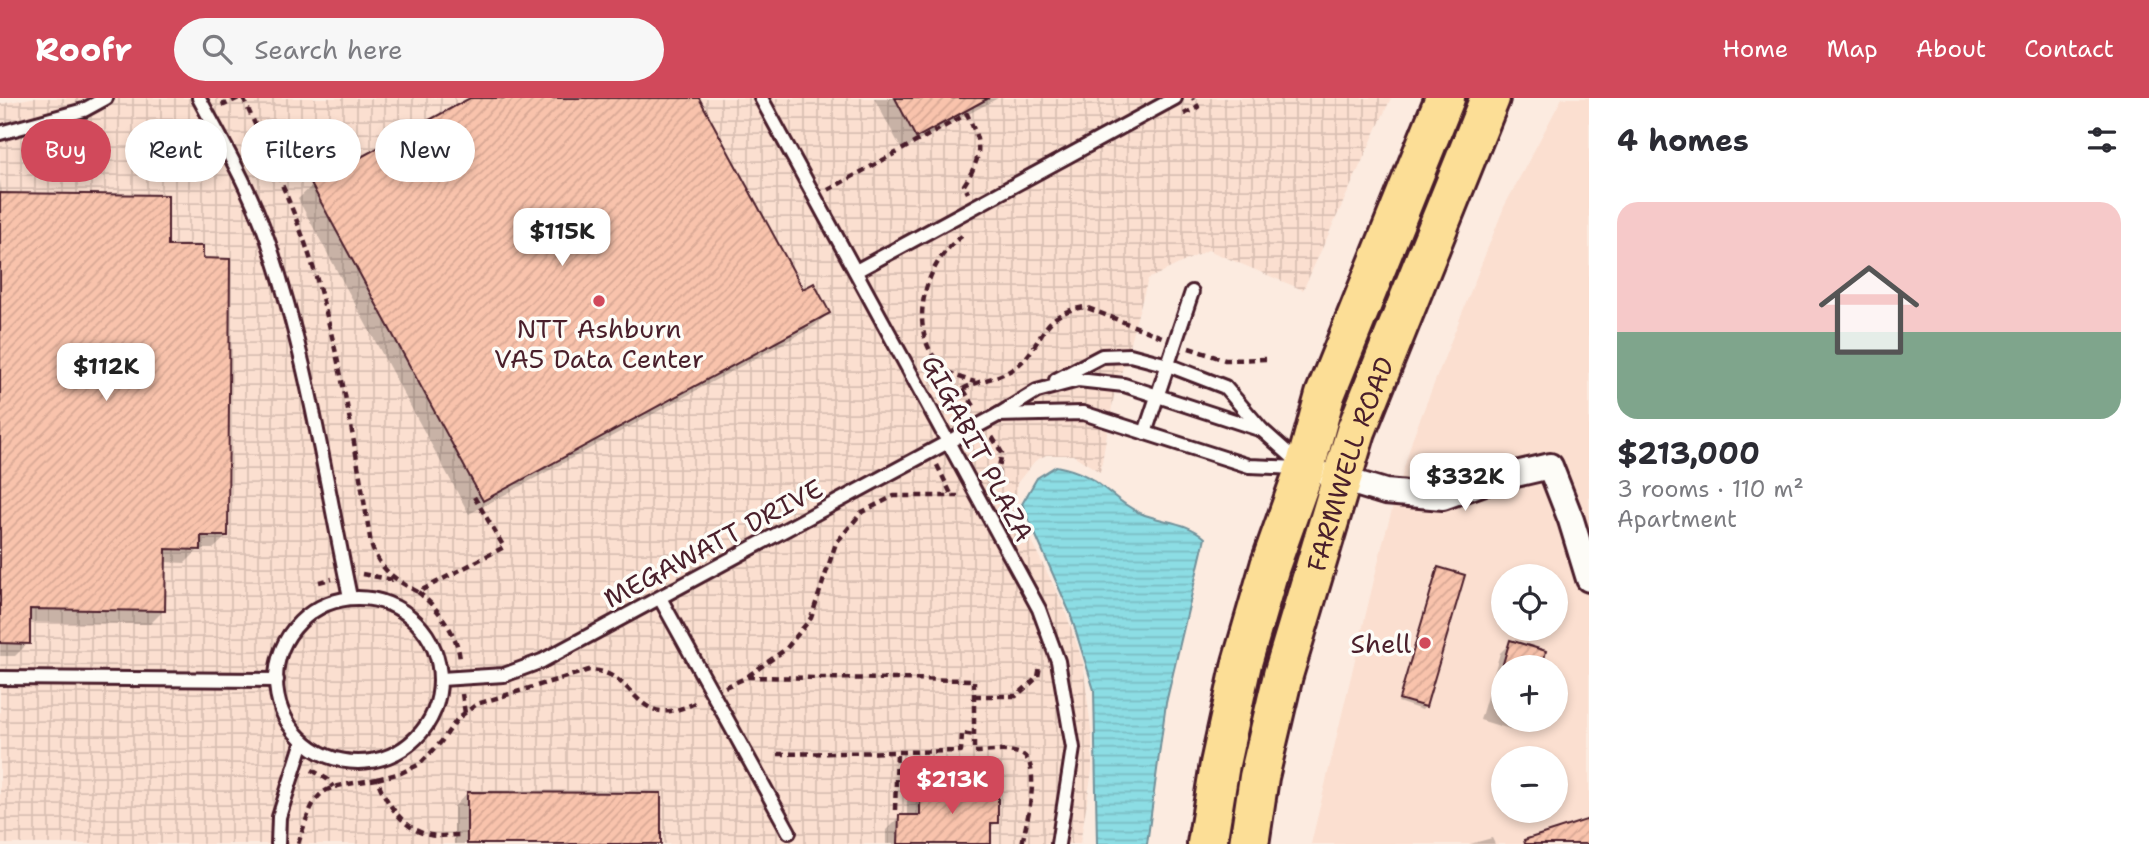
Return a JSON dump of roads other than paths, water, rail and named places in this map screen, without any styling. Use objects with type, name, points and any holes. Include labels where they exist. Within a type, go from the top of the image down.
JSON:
[{"type":"main road","name":"FARMWELL ROAD","points":[[1208,844],[1220,764],[1242,663],[1270,566],[1305,468],[1325,395],[1445,98]]},
{"type":"main road","name":"FARMWELL ROAD","points":[[1249,844],[1259,777],[1283,675],[1344,479],[1356,431],[1490,98]]},
{"type":"street","points":[[1305,468],[1385,492],[1443,497],[1490,480],[1550,466],[1572,520],[1589,579]]},
{"type":"lane","points":[[0,134],[84,110],[106,98]]},
{"type":"lane","points":[[199,98],[229,153],[266,237],[310,401],[350,597]]},
{"type":"lane","name":"GIGABIT PLAZA","points":[[761,98],[1039,609],[1058,661],[1073,748],[1058,844]]},
{"type":"lane","points":[[856,271],[1175,98]]},
{"type":"lane","points":[[1145,433],[1192,292]]},
{"type":"lane","points":[[1037,391],[1102,355],[1130,355],[1168,365],[1225,387],[1262,430],[1305,468]]},
{"type":"lane","points":[[1037,391],[1078,380],[1124,386],[1262,430]]},
{"type":"lane","name":"MEGAWATT DRIVE","points":[[441,679],[504,675],[542,661],[998,415],[1037,391]]},
{"type":"lane","points":[[998,415],[1083,413],[1249,466],[1305,468]]},
{"type":"lane","points":[[350,597],[377,599],[402,610],[423,628],[436,652],[441,679],[437,706],[424,730],[405,748],[380,760],[352,762],[326,756],[303,741],[286,720],[277,694],[276,667],[285,641],[301,619],[324,604],[350,597]]},
{"type":"lane","points":[[660,598],[789,832]]},
{"type":"lane","points":[[0,678],[277,680]]},
{"type":"lane","points":[[278,844],[279,817],[303,741]]},
{"type":"water","points":[[1056,466],[1083,474],[1140,513],[1190,528],[1205,538],[1166,703],[1147,844],[1097,844],[1094,690],[1070,613],[1022,504],[1037,478]]},
{"type":"place","name":"NTT Ashburn VA5 Data Center","points":[[599,301]]},
{"type":"place","name":"Shell","points":[[1425,643]]}]
